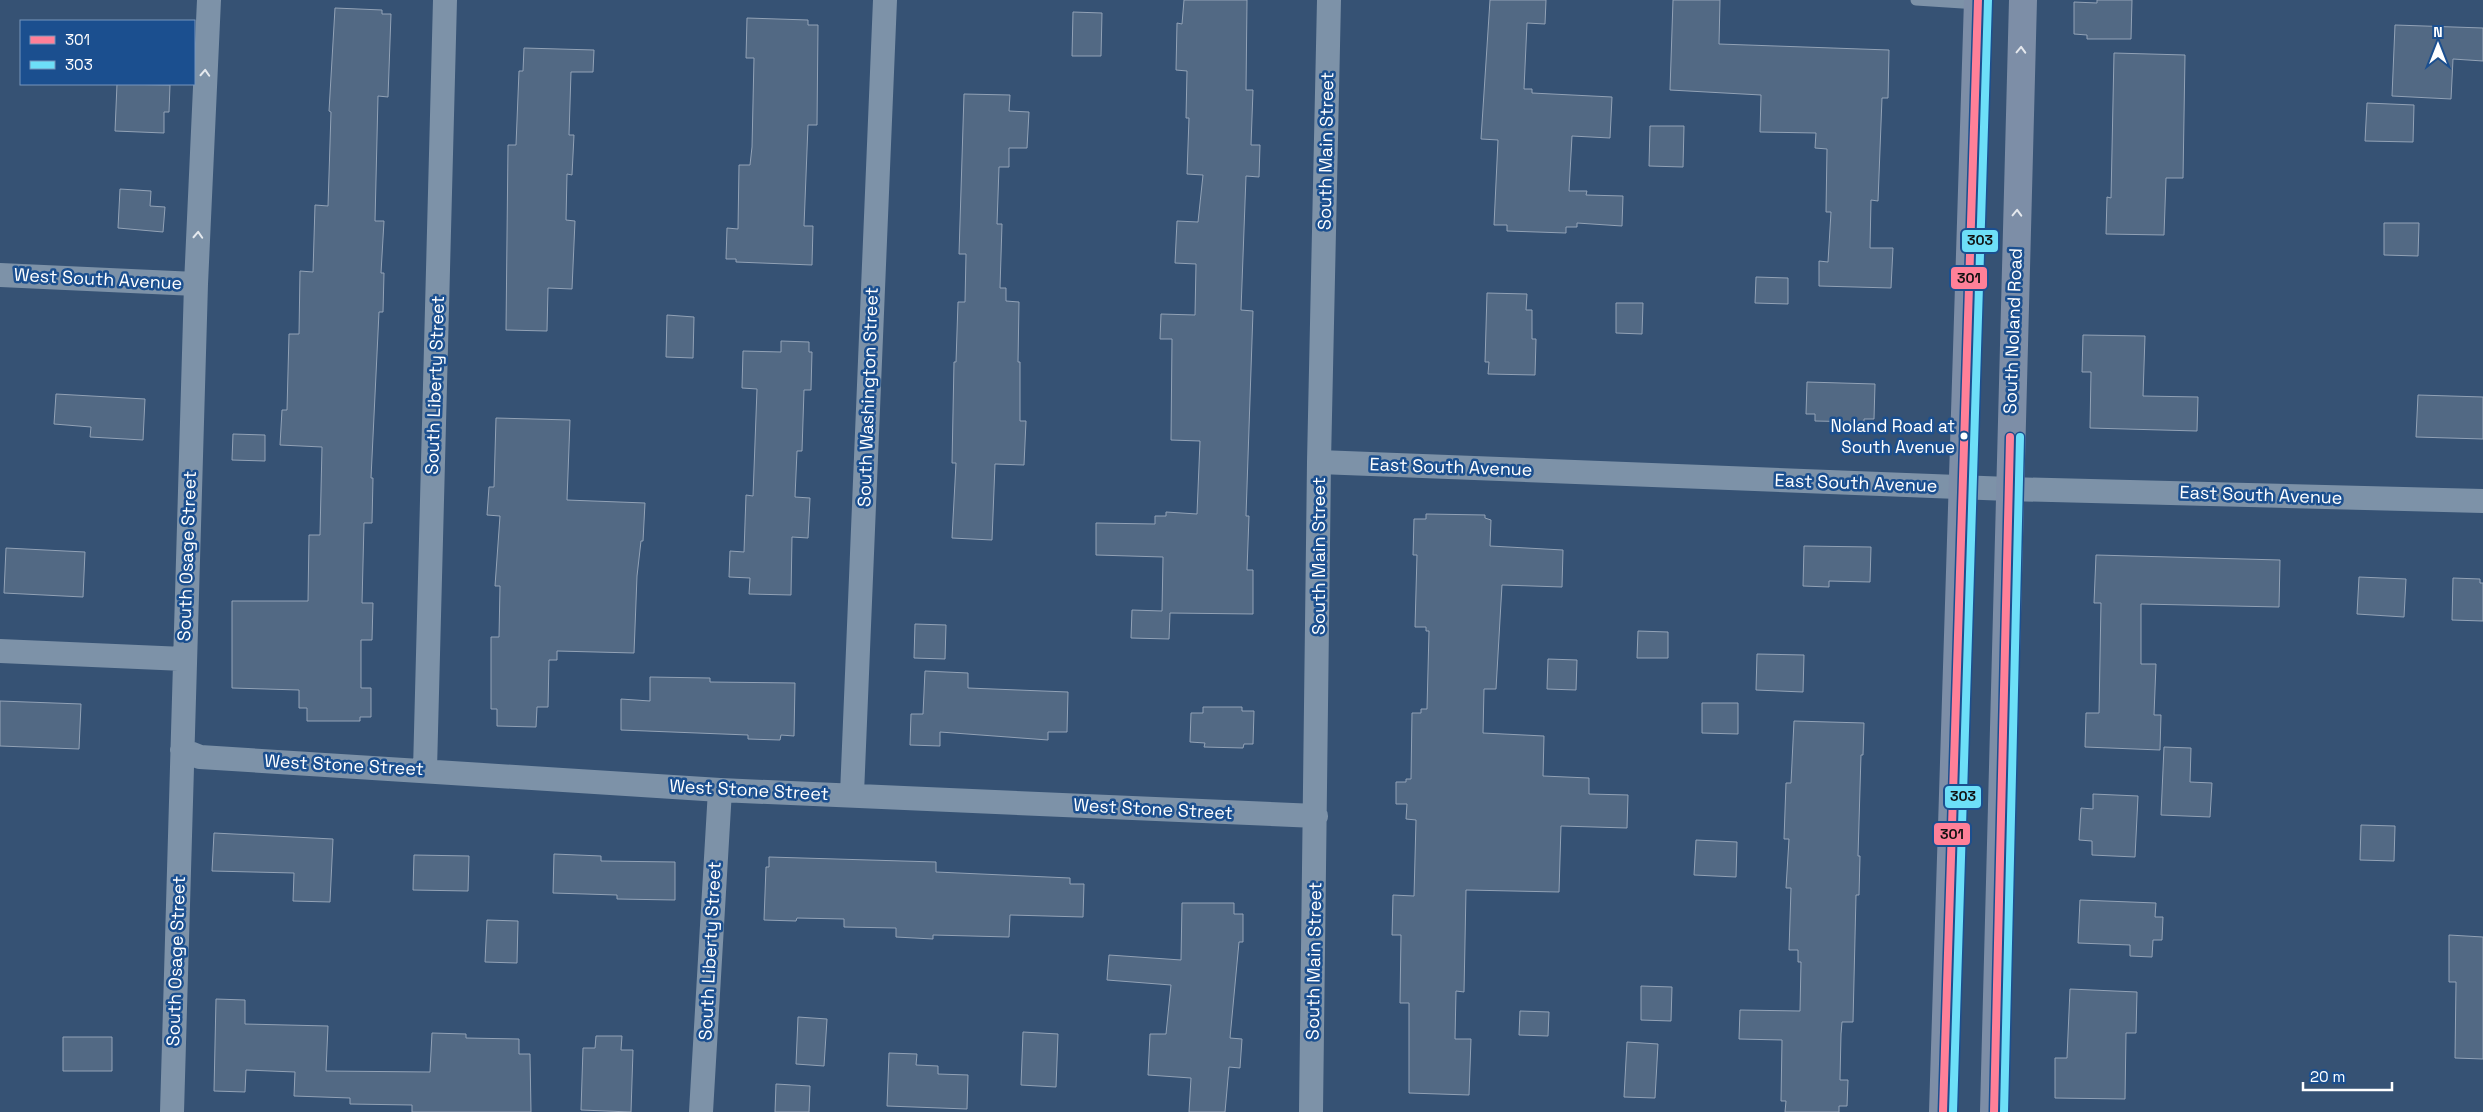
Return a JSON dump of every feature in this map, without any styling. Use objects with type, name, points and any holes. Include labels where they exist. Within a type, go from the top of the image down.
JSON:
[{"type":"main road","name":"South Noland Road","points":[[1994,1112],[2023,0]]},
{"type":"main road","points":[[1943,1112],[1965,487],[1978,2]]},
{"type":"street","name":"South Osage Street","points":[[172,1112],[196,284],[208,0]]},
{"type":"street","name":"South Liberty Street","points":[[425,770],[445,0]]},
{"type":"street","name":"South Washington Street","points":[[852,794],[885,0]]},
{"type":"street","name":"South Main Street","points":[[1311,1112],[1319,462],[1329,0]]},
{"type":"street","name":"West South Avenue","points":[[0,275],[196,284]]},
{"type":"street","name":"East South Avenue","points":[[1319,462],[2009,489],[2483,501]]},
{"type":"street","points":[[0,651],[184,659]]},
{"type":"street","name":"West Stone Street","points":[[182,750],[200,757],[720,790],[852,794],[1316,816]]},
{"type":"street","name":"South Liberty Street","points":[[701,1112],[720,790]]},
{"type":"lane","points":[[1916,0],[1978,2]]},
{"type":"building","points":[[1184,0],[1247,0],[1246,90],[1253,90],[1251,145],[1260,145],[1259,177],[1246,176],[1241,310],[1253,311],[1246,516],[1249,516],[1247,570],[1253,570],[1253,614],[1170,613],[1169,639],[1131,638],[1132,610],[1162,611],[1163,557],[1096,555],[1096,523],[1155,524],[1155,516],[1166,516],[1166,512],[1197,514],[1200,441],[1171,440],[1172,339],[1160,339],[1161,314],[1195,315],[1196,264],[1175,263],[1177,221],[1198,222],[1203,175],[1187,174],[1189,118],[1186,118],[1187,71],[1176,70],[1177,23],[1182,24]]},
{"type":"building","points":[[1490,0],[1546,0],[1545,24],[1527,23],[1524,89],[1532,89],[1532,93],[1612,97],[1610,138],[1572,136],[1569,191],[1587,191],[1586,195],[1623,196],[1622,226],[1577,223],[1577,227],[1566,227],[1566,233],[1507,231],[1507,225],[1494,225],[1498,140],[1481,139]]},
{"type":"building","points":[[1673,0],[1720,0],[1719,44],[1889,50],[1888,98],[1882,98],[1878,201],[1871,200],[1870,248],[1893,248],[1891,288],[1819,286],[1819,261],[1828,262],[1831,212],[1826,212],[1827,149],[1815,148],[1816,133],[1760,132],[1761,95],[1670,90]]},
{"type":"building","points":[[2097,0],[2132,0],[2131,39],[2087,39],[2087,35],[2074,34],[2074,2],[2097,3]]},
{"type":"building","points":[[335,8],[382,10],[382,14],[391,14],[388,97],[378,96],[375,221],[384,221],[381,273],[384,273],[383,312],[379,312],[371,478],[373,478],[372,523],[364,523],[362,603],[373,603],[372,640],[361,640],[361,688],[371,688],[371,717],[360,717],[360,721],[307,721],[307,708],[299,708],[299,690],[232,688],[232,601],[308,601],[309,535],[320,535],[322,447],[280,445],[282,410],[287,410],[289,334],[299,334],[300,271],[313,272],[315,205],[328,206],[331,112],[329,111]]},
{"type":"building","points":[[1073,12],[1102,13],[1101,56],[1072,56]]},
{"type":"building","points":[[747,18],[808,20],[808,25],[818,25],[817,125],[808,125],[804,226],[813,226],[812,265],[736,262],[736,259],[726,259],[727,228],[738,229],[739,165],[750,165],[752,147],[754,58],[746,58]]},
{"type":"building","points":[[2395,25],[2483,28],[2483,61],[2453,59],[2451,99],[2392,96]]},
{"type":"building","points":[[524,48],[594,50],[593,72],[571,72],[569,135],[574,135],[572,175],[567,174],[566,220],[575,221],[572,289],[548,288],[547,331],[506,330],[508,145],[516,145],[519,71],[523,71]]},
{"type":"building","points":[[2114,53],[2185,55],[2183,178],[2166,178],[2164,235],[2106,234],[2107,197],[2111,198]]},
{"type":"building","points":[[117,85],[170,85],[169,112],[164,112],[164,133],[115,131]]},
{"type":"building","points":[[964,94],[1010,95],[1009,111],[1029,112],[1027,148],[1009,148],[1009,167],[999,167],[997,224],[1002,224],[1000,288],[1006,288],[1006,301],[1019,302],[1018,362],[1020,362],[1020,421],[1026,421],[1024,465],[995,464],[992,540],[952,538],[956,463],[952,463],[954,362],[956,362],[958,302],[965,302],[966,254],[959,254]]},
{"type":"building","points":[[2367,103],[2414,105],[2413,142],[2365,141]]},
{"type":"building","points":[[1650,126],[1684,126],[1683,167],[1649,166]]},
{"type":"building","points":[[120,189],[151,191],[150,206],[165,207],[163,232],[118,228]]},
{"type":"building","points":[[2384,223],[2419,223],[2418,256],[2384,255]]},
{"type":"building","points":[[1756,277],[1788,278],[1788,304],[1755,303]]},
{"type":"building","points":[[1487,293],[1527,294],[1526,310],[1532,310],[1532,339],[1536,339],[1535,375],[1488,374],[1489,362],[1485,362]]},
{"type":"building","points":[[1616,303],[1643,303],[1642,334],[1616,333]]},
{"type":"building","points":[[667,315],[694,317],[693,358],[666,357]]},
{"type":"building","points":[[2083,335],[2145,336],[2143,396],[2198,397],[2197,431],[2090,428],[2091,372],[2082,372]]},
{"type":"building","points":[[781,341],[809,342],[809,352],[812,352],[811,390],[804,390],[802,451],[797,451],[795,497],[810,498],[808,538],[792,537],[791,595],[749,594],[750,578],[729,577],[730,551],[744,552],[746,495],[753,496],[757,389],[742,388],[743,351],[781,352]]},
{"type":"building","points":[[1807,382],[1875,384],[1874,419],[1864,419],[1864,422],[1815,421],[1815,414],[1806,414]]},
{"type":"building","points":[[56,394],[145,399],[143,440],[90,437],[91,427],[54,424]]},
{"type":"building","points":[[2418,395],[2483,397],[2483,439],[2416,437]]},
{"type":"building","points":[[496,418],[570,420],[567,500],[645,503],[643,541],[641,541],[637,576],[634,653],[557,651],[557,660],[549,660],[548,707],[537,707],[536,727],[497,726],[497,709],[491,709],[491,637],[499,637],[500,586],[495,586],[500,516],[487,515],[489,487],[494,487]]},
{"type":"building","points":[[233,434],[265,435],[265,461],[232,460]]},
{"type":"building","points":[[1426,514],[1485,515],[1485,518],[1491,520],[1490,546],[1563,550],[1562,587],[1502,585],[1496,689],[1484,689],[1483,733],[1544,736],[1543,776],[1589,778],[1589,794],[1628,795],[1627,828],[1561,826],[1559,892],[1466,890],[1464,992],[1456,991],[1455,1039],[1471,1039],[1469,1095],[1409,1093],[1409,1003],[1400,1003],[1401,935],[1392,935],[1393,895],[1414,896],[1416,820],[1406,819],[1407,804],[1396,804],[1396,782],[1406,782],[1406,779],[1411,779],[1412,713],[1421,713],[1421,709],[1427,709],[1429,631],[1426,631],[1426,627],[1415,627],[1417,555],[1413,555],[1414,519],[1426,519]]},
{"type":"building","points":[[1804,546],[1871,547],[1870,582],[1829,581],[1829,587],[1803,586]]},
{"type":"building","points":[[6,548],[85,552],[83,597],[4,593]]},
{"type":"building","points":[[2096,555],[2280,560],[2279,607],[2141,604],[2141,664],[2156,664],[2154,715],[2161,715],[2160,750],[2085,747],[2086,713],[2099,713],[2101,603],[2094,603]]},
{"type":"building","points":[[2359,577],[2406,579],[2404,617],[2357,614]]},
{"type":"building","points":[[2453,578],[2480,579],[2480,583],[2483,583],[2483,621],[2452,620]]},
{"type":"building","points":[[915,624],[946,625],[945,659],[914,658]]},
{"type":"building","points":[[1638,631],[1668,632],[1668,658],[1637,658]]},
{"type":"building","points":[[1757,654],[1804,655],[1803,692],[1756,690]]},
{"type":"building","points":[[1548,659],[1577,660],[1576,690],[1547,689]]},
{"type":"building","points":[[925,671],[968,673],[968,688],[1068,692],[1067,732],[1048,732],[1048,740],[940,732],[940,746],[910,745],[911,714],[923,714]]},
{"type":"building","points":[[650,677],[710,678],[710,682],[795,683],[794,736],[781,735],[780,740],[748,739],[748,735],[621,730],[621,699],[650,701]]},
{"type":"building","points":[[0,701],[81,704],[79,749],[0,746]]},
{"type":"building","points":[[1702,703],[1738,703],[1738,734],[1702,733]]},
{"type":"building","points":[[1203,707],[1242,707],[1242,711],[1254,711],[1253,744],[1244,744],[1243,748],[1204,747],[1205,743],[1190,742],[1191,713],[1203,713]]},
{"type":"building","points":[[1794,721],[1864,723],[1863,755],[1861,755],[1858,856],[1860,856],[1859,895],[1856,895],[1853,1022],[1842,1022],[1840,1080],[1848,1080],[1847,1106],[1839,1106],[1839,1112],[1785,1112],[1786,1101],[1781,1101],[1782,1040],[1739,1039],[1740,1010],[1800,1011],[1801,962],[1798,962],[1798,950],[1789,950],[1791,888],[1786,888],[1789,839],[1784,839],[1786,783],[1791,783]]},
{"type":"building","points":[[2164,747],[2191,748],[2190,782],[2212,783],[2210,817],[2161,815]]},
{"type":"building","points":[[2093,794],[2138,796],[2135,857],[2092,855],[2092,841],[2079,840],[2081,808],[2093,809]]},
{"type":"building","points":[[2361,825],[2395,826],[2394,861],[2360,860]]},
{"type":"building","points":[[214,833],[333,839],[330,902],[293,901],[294,873],[212,871]]},
{"type":"building","points":[[1696,840],[1737,842],[1736,877],[1694,875]]},
{"type":"building","points":[[554,854],[601,856],[601,861],[675,862],[675,900],[617,899],[617,895],[553,893]]},
{"type":"building","points":[[414,855],[469,856],[468,891],[413,890]]},
{"type":"building","points":[[769,857],[936,862],[936,872],[1070,878],[1070,884],[1084,884],[1083,917],[1010,915],[1009,937],[933,935],[933,939],[896,937],[896,928],[844,927],[844,919],[797,918],[796,921],[764,920],[766,867],[769,867]]},
{"type":"building","points":[[2080,900],[2156,903],[2155,917],[2163,917],[2162,940],[2153,940],[2152,957],[2130,956],[2130,945],[2078,943]]},
{"type":"building","points":[[1182,903],[1234,903],[1234,914],[1243,914],[1243,942],[1239,942],[1230,1038],[1242,1039],[1240,1068],[1229,1067],[1225,1112],[1189,1112],[1191,1078],[1148,1075],[1150,1034],[1166,1034],[1171,985],[1107,980],[1109,955],[1181,960]]},
{"type":"building","points":[[487,920],[518,921],[517,963],[485,962]]},
{"type":"building","points":[[2449,935],[2483,937],[2483,1059],[2455,1058],[2456,982],[2449,982]]},
{"type":"building","points":[[1641,986],[1672,987],[1671,1021],[1641,1020]]},
{"type":"building","points":[[2070,989],[2137,992],[2136,1033],[2126,1033],[2125,1099],[2055,1098],[2055,1058],[2067,1058]]},
{"type":"building","points":[[216,999],[245,1000],[245,1024],[328,1026],[326,1071],[430,1072],[432,1033],[466,1034],[466,1038],[519,1039],[519,1054],[530,1054],[531,1112],[412,1112],[412,1105],[350,1104],[350,1098],[294,1096],[295,1072],[246,1070],[245,1092],[214,1091]]},
{"type":"building","points":[[1520,1011],[1549,1012],[1548,1036],[1519,1035]]},
{"type":"building","points":[[798,1017],[827,1019],[824,1066],[796,1064]]},
{"type":"building","points":[[1023,1032],[1058,1034],[1056,1087],[1021,1085]]},
{"type":"building","points":[[596,1036],[622,1036],[621,1050],[633,1050],[631,1112],[581,1110],[583,1048],[595,1048]]},
{"type":"building","points":[[63,1037],[112,1037],[112,1071],[63,1071]]},
{"type":"building","points":[[1627,1042],[1658,1044],[1655,1098],[1624,1097]]},
{"type":"building","points":[[889,1053],[917,1054],[916,1065],[938,1066],[938,1074],[968,1075],[967,1109],[887,1106]]},
{"type":"building","points":[[776,1084],[810,1086],[809,1112],[775,1112]]},
{"type":"transit line","name":"301","points":[[1943,1112],[1978,0]]},
{"type":"transit line","name":"303","points":[[1953,1112],[1988,0]]},
{"type":"transit line","name":"301","points":[[1994,1112],[2010,437]]},
{"type":"transit line","name":"303","points":[[2004,1112],[2020,437]]},
{"type":"place","name":"Noland Road at South Avenue","points":[[1964,436]]}]
